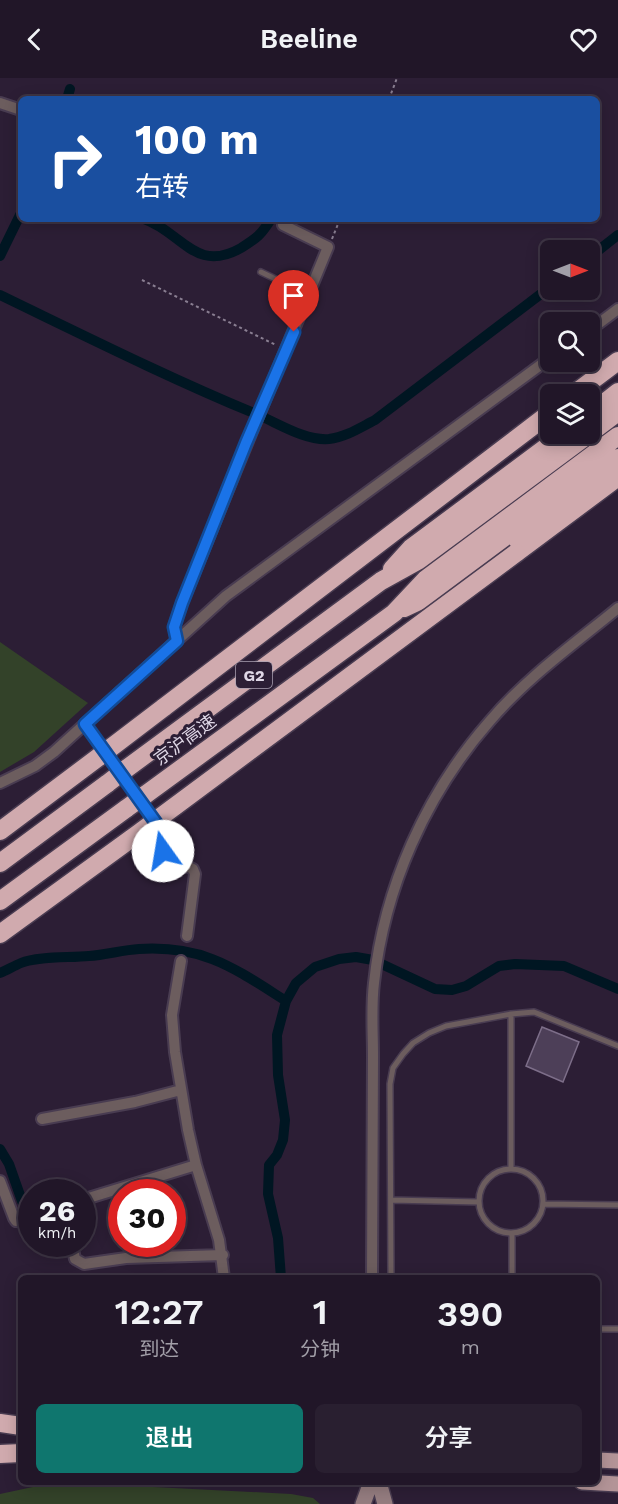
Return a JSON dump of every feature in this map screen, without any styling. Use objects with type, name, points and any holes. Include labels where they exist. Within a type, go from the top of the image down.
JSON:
[{"type":"highway","points":[[587,384],[618,361]]},
{"type":"highway","points":[[600,406],[618,392]]},
{"type":"highway","name":"京沪高速","points":[[600,425],[618,412]]},
{"type":"highway","points":[[0,831],[540,421]]},
{"type":"highway","name":"京沪高速","points":[[394,613],[426,579],[618,436]]},
{"type":"highway","name":"京沪高速","points":[[381,581],[411,548],[551,444]]},
{"type":"highway","name":"京沪高速","points":[[0,863],[381,581],[419,560],[574,444]]},
{"type":"highway","name":"京沪高速","points":[[0,901],[394,613],[435,593],[618,458]]},
{"type":"highway","points":[[0,934],[618,477]]},
{"type":"highway","points":[[0,1423],[18,1426]]},
{"type":"highway","points":[[0,1454],[18,1453]]},
{"type":"main road","points":[[600,1460],[618,1461]]},
{"type":"main road","points":[[600,1483],[618,1484]]},
{"type":"street","points":[[0,103],[18,109]]},
{"type":"street","points":[[177,641],[174,627],[182,603],[328,247],[283,225]]},
{"type":"street","points":[[600,322],[618,309]]},
{"type":"street","points":[[0,783],[35,766],[85,724],[226,596],[540,365]]},
{"type":"street","points":[[372,1275],[372,1005],[379,952],[405,861],[428,810],[467,748],[490,720],[519,691],[618,608]]},
{"type":"street","points":[[85,724],[159,827],[165,856],[193,869],[195,873],[193,905],[187,936]]},
{"type":"street","points":[[181,961],[172,1016],[181,1090],[196,1165],[223,1255],[224,1275]]},
{"type":"street","points":[[42,1119],[135,1102],[181,1090]]},
{"type":"street","points":[[96,1196],[196,1165]]},
{"type":"street","points":[[0,1181],[14,1218],[18,1221]]},
{"type":"street","points":[[75,1257],[84,1264],[126,1258],[223,1255]]},
{"type":"street","points":[[363,1504],[370,1485]]},
{"type":"street","points":[[380,1485],[385,1504]]},
{"type":"lane","points":[[261,272],[309,295]]},
{"type":"lane","points":[[392,1275],[390,1084],[393,1068],[413,1042],[446,1026],[534,1012],[618,1046]]},
{"type":"lane","points":[[511,1014],[511,1169]]},
{"type":"lane","points":[[511,1169],[524,1171],[535,1179],[542,1191],[543,1204],[536,1222],[525,1230],[512,1233],[490,1226],[482,1213],[479,1202],[481,1190],[490,1177],[511,1169]]},
{"type":"lane","points":[[391,1200],[479,1202]]},
{"type":"lane","points":[[543,1204],[618,1205]]},
{"type":"lane","points":[[512,1233],[513,1275]]},
{"type":"lane","points":[[600,1329],[618,1329]]},
{"type":"path","points":[[390,96],[397,78]]},
{"type":"path","points":[[328,247],[339,222]]},
{"type":"path","points":[[142,280],[286,350]]},
{"type":"green space","points":[[0,642],[88,703],[34,752],[0,772]]},
{"type":"green space","points":[[42,1485],[115,1485],[291,1494],[313,1498],[320,1504],[0,1504],[0,1494]]},
{"type":"building","points":[[542,1027],[579,1042],[563,1082],[526,1066]]},
{"type":"waterway","points":[[68,96],[70,89]]},
{"type":"waterway","points":[[0,256],[18,219]]},
{"type":"waterway","points":[[150,222],[200,254],[212,256],[225,255],[241,248],[258,236],[269,222]]},
{"type":"waterway","points":[[600,249],[618,235]]},
{"type":"waterway","points":[[0,295],[292,431],[320,439],[329,439],[347,434],[375,420],[540,295]]},
{"type":"waterway","points":[[0,973],[36,959],[95,955],[126,950],[162,949],[182,951],[217,961],[250,978],[286,1001]]},
{"type":"waterway","points":[[281,1275],[278,1238],[268,1194],[269,1165],[277,1155],[283,1140],[285,1120],[278,1075],[277,1035],[286,1001],[296,983],[315,967],[339,959],[356,957],[373,960],[435,989],[452,990],[466,986],[499,966],[515,964],[564,966],[618,989]]},
{"type":"waterway","points":[[0,1149],[9,1164],[18,1190]]},
{"type":"route","points":[[163,851],[164,845],[159,827],[85,724],[177,641],[174,627],[182,603],[246,443],[294,332]]}]
